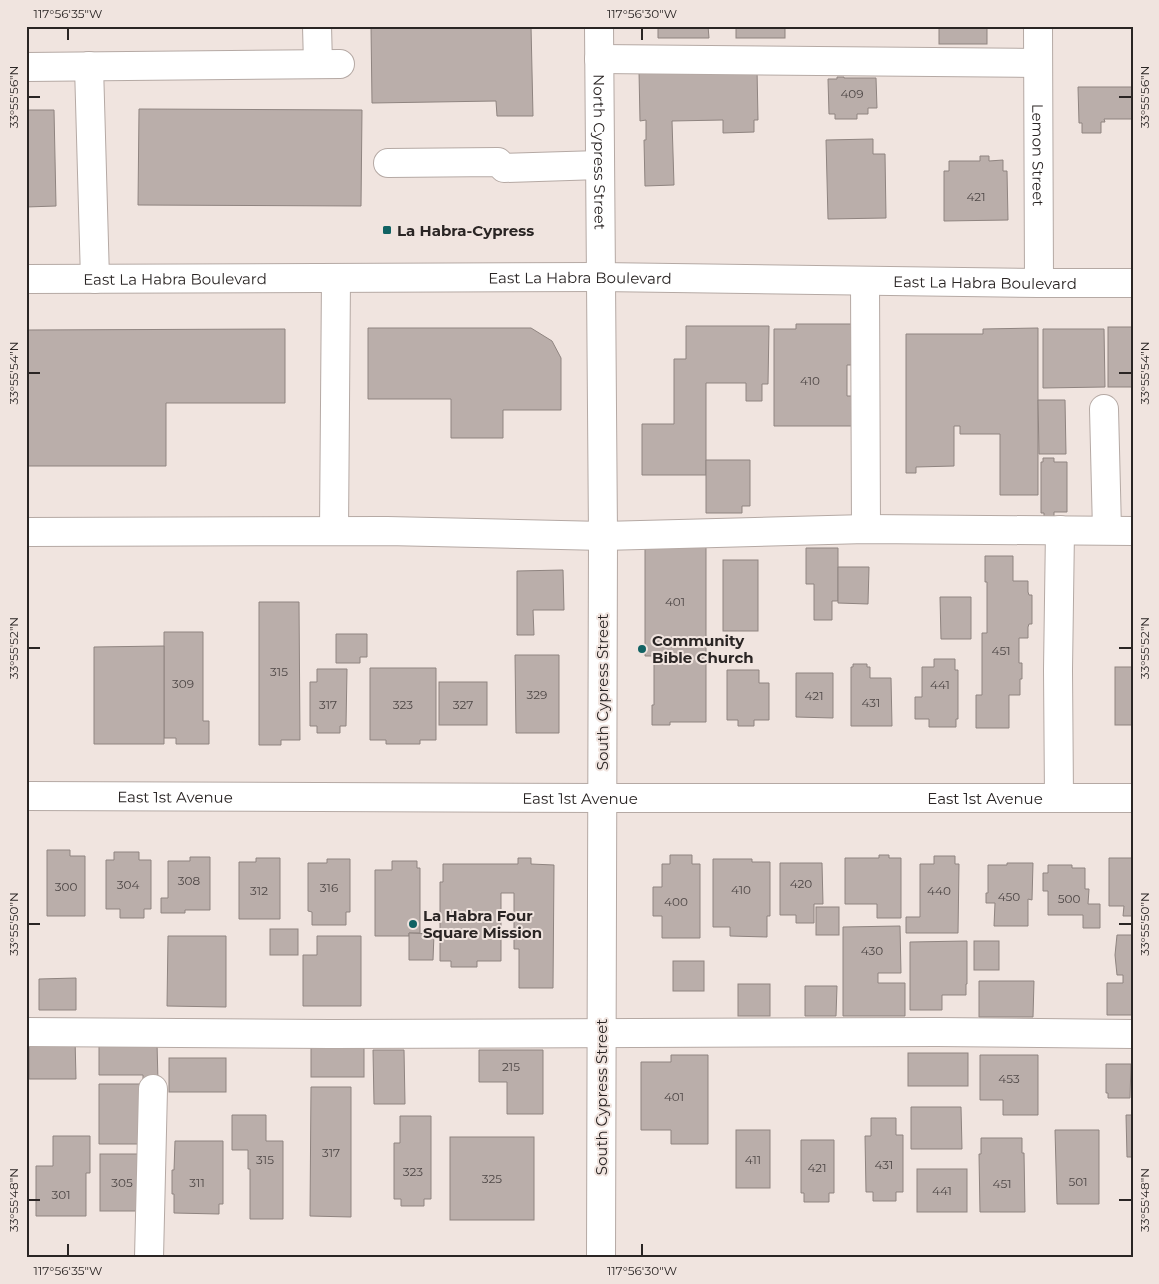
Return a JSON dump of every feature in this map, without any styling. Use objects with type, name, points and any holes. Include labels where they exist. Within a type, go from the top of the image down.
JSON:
[{"type":"street","points":[[26,66],[329,64],[317,26]]},
{"type":"street","name":"North Cypress Street","points":[[599,26],[600,277]]},
{"type":"street","name":"Lemon Street","points":[[1038,26],[1039,283]]},
{"type":"street","points":[[599,59],[1038,63]]},
{"type":"street","points":[[89,66],[95,279]]},
{"type":"street","points":[[388,163],[498,162],[504,168],[600,157]]},
{"type":"street","name":"East La Habra Boulevard","points":[[26,280],[600,277],[1133,283]]},
{"type":"street","name":"South Cypress Street","points":[[600,277],[603,536],[601,1258]]},
{"type":"street","points":[[334,531],[336,278]]},
{"type":"street","points":[[865,281],[866,529]]},
{"type":"street","points":[[26,532],[386,531],[603,536],[866,529],[1120,530],[1104,409]]},
{"type":"street","points":[[1059,798],[1060,530]]},
{"type":"street","name":"East 1st Avenue","points":[[26,796],[1133,798]]},
{"type":"street","points":[[26,1032],[330,1034],[918,1032],[1133,1034]]},
{"type":"street","points":[[149,1258],[153,1090]]},
{"type":"building","points":[[371,26],[531,26],[533,116],[497,116],[496,101],[372,103]]},
{"type":"building","points":[[658,26],[708,26],[709,38],[658,38]]},
{"type":"building","points":[[736,26],[785,26],[785,38],[736,38]]},
{"type":"building","points":[[939,26],[987,26],[987,44],[939,44]]},
{"type":"building","points":[[757,69],[758,120],[754,120],[754,132],[723,133],[723,120],[672,121],[674,185],[645,186],[644,140],[646,140],[646,120],[640,121],[639,71]]},
{"type":"building","points":[[837,77],[876,78],[877,108],[868,108],[868,114],[857,114],[857,119],[835,119],[835,114],[829,114],[828,79],[837,79]]},
{"type":"building","points":[[1078,87],[1133,87],[1133,119],[1104,119],[1105,122],[1101,122],[1101,133],[1082,133],[1082,123],[1079,123]]},
{"type":"building","points":[[139,109],[362,110],[361,206],[138,205]]},
{"type":"building","points":[[26,110],[54,110],[56,206],[26,207]]},
{"type":"building","points":[[873,139],[873,154],[885,154],[886,218],[828,219],[826,140]]},
{"type":"building","points":[[980,156],[989,156],[989,161],[1003,160],[1003,171],[1007,171],[1008,220],[944,221],[944,171],[949,171],[949,161],[980,161]]},
{"type":"building","points":[[796,324],[852,324],[852,365],[847,365],[847,396],[852,396],[852,426],[774,426],[774,329],[796,329]]},
{"type":"building","points":[[686,326],[769,326],[768,384],[762,384],[762,401],[746,401],[746,383],[706,383],[706,475],[642,475],[642,424],[674,424],[674,359],[686,359]]},
{"type":"building","points":[[1108,327],[1133,327],[1133,387],[1108,387]]},
{"type":"building","points":[[368,328],[531,328],[552,341],[561,358],[561,410],[503,410],[503,438],[451,438],[451,399],[368,399]]},
{"type":"building","points":[[1038,328],[1038,495],[1000,495],[1000,434],[960,434],[960,426],[954,426],[954,466],[916,467],[916,473],[906,473],[906,334],[983,334],[983,329]]},
{"type":"building","points":[[285,329],[285,403],[166,403],[166,466],[26,466],[26,330]]},
{"type":"building","points":[[1043,329],[1104,329],[1105,387],[1043,388]]},
{"type":"building","points":[[1038,400],[1065,400],[1066,454],[1039,454]]},
{"type":"building","points":[[1043,458],[1054,458],[1054,462],[1067,462],[1067,512],[1054,512],[1054,517],[1044,517],[1044,513],[1041,513],[1041,462],[1043,462]]},
{"type":"building","points":[[706,460],[750,460],[750,506],[742,506],[742,513],[706,513]]},
{"type":"building","points":[[645,546],[706,546],[706,722],[670,722],[670,725],[652,725],[654,656],[645,656]]},
{"type":"building","points":[[806,548],[838,548],[838,601],[832,601],[832,620],[814,620],[814,584],[806,584]]},
{"type":"building","points":[[985,556],[1013,556],[1013,581],[1028,581],[1028,592],[1029,595],[1032,595],[1032,624],[1029,624],[1028,627],[1028,638],[1019,638],[1019,663],[1022,663],[1020,695],[1009,695],[1009,728],[976,728],[976,695],[982,695],[982,633],[987,633]]},
{"type":"building","points":[[723,560],[758,560],[758,631],[723,631]]},
{"type":"building","points":[[838,567],[869,567],[868,604],[838,603]]},
{"type":"building","points":[[563,570],[564,610],[533,610],[534,635],[517,635],[517,571]]},
{"type":"building","points":[[940,597],[971,597],[971,639],[941,639]]},
{"type":"building","points":[[259,602],[299,602],[300,740],[281,740],[281,745],[259,745]]},
{"type":"building","points":[[164,632],[203,632],[203,721],[209,721],[209,744],[176,744],[176,738],[164,738]]},
{"type":"building","points":[[336,634],[367,634],[367,657],[360,657],[360,663],[336,663]]},
{"type":"building","points":[[164,646],[164,744],[94,744],[94,647]]},
{"type":"building","points":[[515,655],[559,655],[559,733],[516,733]]},
{"type":"building","points":[[934,659],[955,659],[955,670],[958,670],[958,719],[956,719],[956,727],[929,727],[929,719],[915,719],[915,697],[922,697],[922,667],[934,667]]},
{"type":"building","points":[[853,664],[867,664],[867,667],[870,667],[870,678],[891,678],[892,726],[851,726],[851,667],[853,667]]},
{"type":"building","points":[[1115,667],[1133,667],[1133,725],[1115,725]]},
{"type":"building","points":[[370,668],[436,668],[436,740],[420,740],[420,744],[386,744],[386,740],[370,740]]},
{"type":"building","points":[[317,669],[347,669],[346,726],[340,726],[340,733],[317,733],[317,726],[310,726],[310,682],[317,682]]},
{"type":"building","points":[[727,670],[759,670],[759,683],[769,683],[769,720],[754,720],[754,726],[738,726],[738,720],[727,720]]},
{"type":"building","points":[[796,673],[833,673],[833,718],[796,717]]},
{"type":"building","points":[[439,682],[487,682],[487,725],[439,725]]},
{"type":"building","points":[[47,850],[70,850],[70,856],[85,856],[85,916],[47,916]]},
{"type":"building","points":[[114,852],[139,852],[139,860],[151,860],[151,909],[144,909],[144,918],[120,918],[120,909],[106,909],[106,860],[114,860]]},
{"type":"building","points":[[670,855],[692,855],[692,864],[700,864],[700,938],[662,938],[662,916],[653,916],[653,887],[662,887],[662,864],[670,864]]},
{"type":"building","points":[[879,855],[889,855],[889,858],[901,858],[901,918],[877,918],[877,904],[845,904],[845,858],[879,858]]},
{"type":"building","points":[[934,856],[955,856],[955,864],[959,864],[958,933],[906,933],[906,917],[920,917],[920,864],[934,864]]},
{"type":"building","points":[[190,857],[210,857],[210,910],[185,910],[185,913],[161,913],[161,898],[168,898],[168,861],[190,861]]},
{"type":"building","points":[[256,858],[280,858],[280,919],[239,919],[239,862],[256,862]]},
{"type":"building","points":[[518,858],[531,858],[531,864],[554,865],[553,988],[519,988],[519,949],[514,949],[514,893],[501,893],[501,961],[477,961],[477,967],[451,967],[451,961],[440,961],[440,882],[443,882],[443,864],[518,864]]},
{"type":"building","points":[[1109,858],[1133,858],[1133,916],[1123,916],[1124,906],[1109,906]]},
{"type":"building","points":[[327,859],[350,859],[350,912],[346,912],[346,925],[312,925],[312,912],[308,911],[308,863],[327,863]]},
{"type":"building","points":[[713,859],[752,859],[752,862],[770,862],[770,916],[767,916],[767,937],[730,936],[730,927],[713,927]]},
{"type":"building","points":[[392,861],[417,861],[417,868],[420,868],[420,933],[409,933],[409,936],[375,936],[375,870],[392,870]]},
{"type":"building","points":[[780,863],[822,863],[823,904],[814,904],[814,923],[796,923],[796,915],[780,915]]},
{"type":"building","points":[[1007,863],[1033,863],[1032,900],[1028,899],[1028,926],[994,926],[995,903],[986,903],[988,865],[1007,865]]},
{"type":"building","points":[[1048,865],[1072,865],[1072,868],[1085,868],[1085,889],[1089,889],[1088,904],[1100,904],[1100,928],[1083,928],[1083,915],[1048,915],[1048,891],[1043,891],[1043,873],[1048,873]]},
{"type":"building","points":[[816,907],[839,907],[839,935],[816,935]]},
{"type":"building","points":[[900,926],[901,973],[878,973],[878,983],[905,983],[905,1016],[843,1016],[843,927]]},
{"type":"building","points":[[270,929],[298,929],[298,955],[270,955]]},
{"type":"building","points":[[409,933],[434,934],[433,960],[409,960]]},
{"type":"building","points":[[1117,935],[1133,935],[1133,1015],[1107,1015],[1107,983],[1123,983],[1123,975],[1117,975],[1115,955]]},
{"type":"building","points":[[168,936],[226,936],[226,1007],[167,1006]]},
{"type":"building","points":[[317,936],[361,936],[361,1006],[303,1006],[303,955],[317,955]]},
{"type":"building","points":[[967,941],[966,995],[942,995],[942,1010],[910,1010],[910,942]]},
{"type":"building","points":[[974,941],[999,941],[999,970],[974,970]]},
{"type":"building","points":[[673,961],[704,961],[704,991],[673,991]]},
{"type":"building","points":[[76,978],[76,1010],[39,1010],[39,979]]},
{"type":"building","points":[[979,981],[1034,981],[1033,1017],[979,1017]]},
{"type":"building","points":[[738,984],[770,984],[770,1016],[738,1016]]},
{"type":"building","points":[[805,986],[837,986],[836,1016],[805,1016]]},
{"type":"building","points":[[75,1038],[76,1079],[29,1079],[29,1043]]},
{"type":"building","points":[[157,1043],[158,1082],[143,1082],[143,1075],[99,1075],[99,1044]]},
{"type":"building","points":[[311,1046],[364,1046],[364,1077],[311,1077]]},
{"type":"building","points":[[373,1050],[404,1050],[405,1104],[374,1104]]},
{"type":"building","points":[[479,1050],[543,1050],[543,1114],[507,1114],[507,1082],[479,1082]]},
{"type":"building","points":[[908,1053],[968,1053],[968,1086],[908,1086]]},
{"type":"building","points":[[671,1055],[708,1055],[708,1144],[671,1144],[671,1130],[641,1130],[641,1062],[671,1062]]},
{"type":"building","points":[[980,1055],[1038,1055],[1038,1115],[1003,1115],[1003,1100],[980,1100]]},
{"type":"building","points":[[169,1058],[226,1058],[226,1092],[169,1092]]},
{"type":"building","points":[[1106,1064],[1131,1064],[1130,1098],[1108,1098],[1108,1093],[1106,1093]]},
{"type":"building","points":[[99,1084],[140,1084],[144,1144],[99,1144]]},
{"type":"building","points":[[311,1087],[351,1087],[351,1217],[310,1216]]},
{"type":"building","points":[[911,1107],[961,1107],[962,1149],[911,1149]]},
{"type":"building","points":[[232,1115],[266,1115],[266,1141],[283,1141],[283,1219],[250,1219],[248,1150],[232,1150]]},
{"type":"building","points":[[1126,1115],[1133,1115],[1133,1157],[1127,1157]]},
{"type":"building","points":[[400,1116],[431,1116],[431,1199],[424,1199],[424,1206],[401,1206],[401,1199],[394,1199],[394,1143],[400,1143]]},
{"type":"building","points":[[871,1118],[896,1118],[896,1135],[903,1135],[903,1192],[896,1192],[896,1201],[873,1201],[873,1192],[866,1192],[865,1136],[871,1136]]},
{"type":"building","points":[[736,1130],[770,1130],[770,1188],[736,1188]]},
{"type":"building","points":[[1055,1130],[1099,1130],[1099,1204],[1057,1204]]},
{"type":"building","points":[[53,1136],[90,1136],[90,1173],[86,1173],[86,1216],[36,1216],[36,1166],[53,1166]]},
{"type":"building","points":[[450,1137],[534,1137],[534,1220],[450,1220]]},
{"type":"building","points":[[981,1138],[1022,1138],[1025,1212],[980,1212],[979,1154],[981,1154]]},
{"type":"building","points":[[801,1140],[834,1140],[834,1193],[829,1193],[829,1202],[804,1202],[804,1193],[801,1193]]},
{"type":"building","points":[[175,1141],[223,1141],[223,1204],[219,1204],[219,1214],[174,1213],[172,1170],[174,1170]]},
{"type":"building","points":[[100,1154],[142,1154],[142,1211],[100,1211]]},
{"type":"building","points":[[917,1169],[967,1169],[967,1212],[917,1212]]},
{"type":"place","name":"La Habra-Cypress","points":[[387,230]]},
{"type":"place","name":"Community Bible Church","points":[[642,649]]},
{"type":"place","name":"La Habra Four Square Mission","points":[[413,924]]}]
